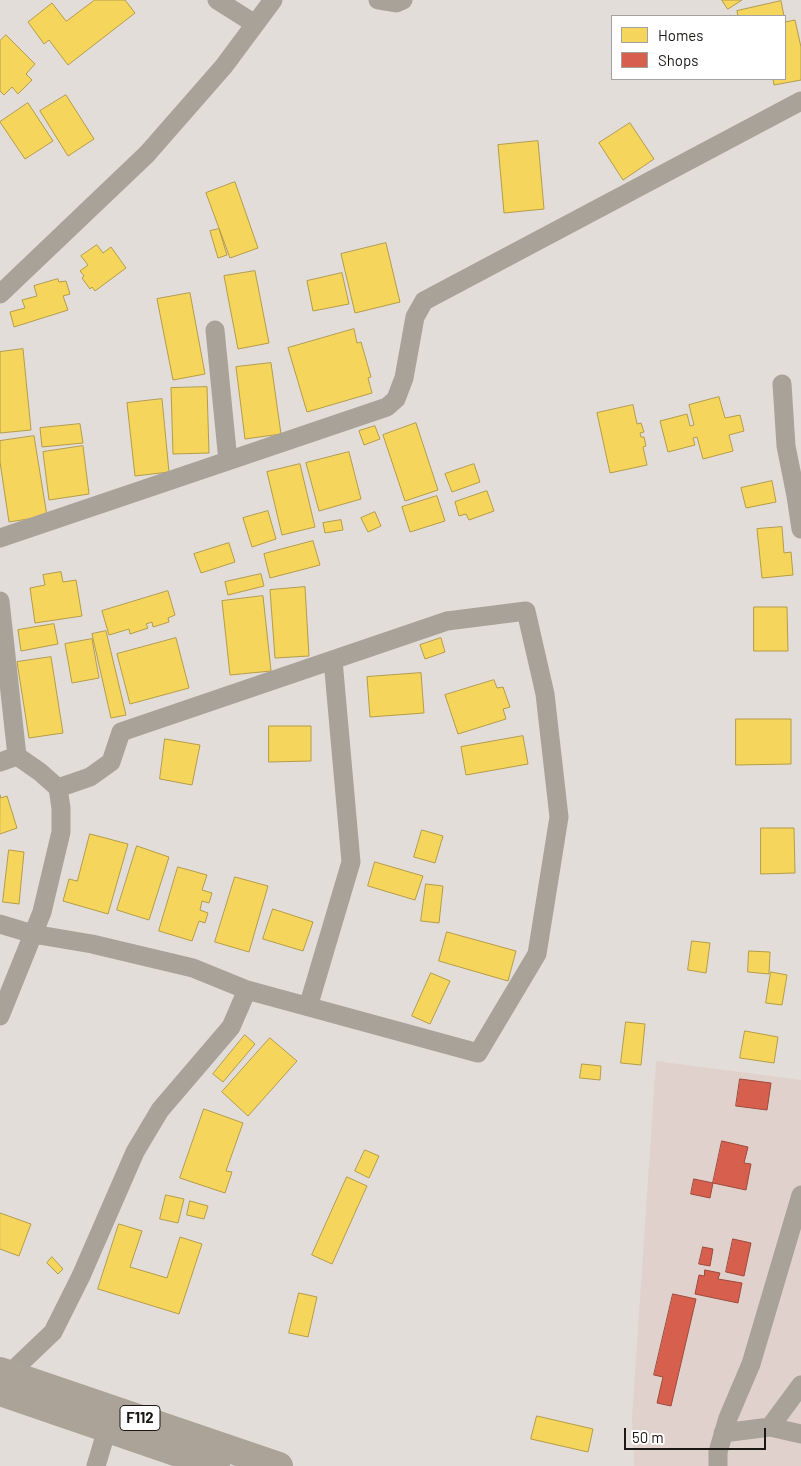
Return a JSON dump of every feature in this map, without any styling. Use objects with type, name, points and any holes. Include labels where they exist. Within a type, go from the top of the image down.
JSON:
[{"type":"main road","name":"F112","points":[[3,1379],[107,1429],[216,1466]]},
{"type":"main road","name":"F112","points":[[3,1379],[280,1466]]},
{"type":"street","points":[[217,0],[255,24]]},
{"type":"street","points":[[0,294],[147,154],[224,66],[273,0]]},
{"type":"street","points":[[378,0],[396,3],[403,0]]},
{"type":"street","points":[[0,538],[387,407],[396,400],[404,378],[415,317],[424,301],[801,101]]},
{"type":"street","points":[[215,330],[228,461]]},
{"type":"street","points":[[782,384],[786,446],[801,529]]},
{"type":"street","points":[[0,601],[9,759],[40,772],[58,788],[61,808],[60,832],[42,912],[0,1016]]},
{"type":"street","points":[[0,924],[33,934],[92,944],[193,968],[248,990],[478,1053],[537,954],[560,817],[545,694],[526,611],[447,621],[121,732],[111,762],[90,777],[58,788]]},
{"type":"street","points":[[308,1007],[351,862],[333,660]]},
{"type":"street","points":[[3,1379],[53,1332],[135,1152],[160,1110],[231,1027],[248,990]]},
{"type":"street","points":[[718,1466],[718,1452],[723,1433],[751,1364],[801,1194]]},
{"type":"street","points":[[770,1428],[801,1385]]},
{"type":"street","points":[[723,1433],[770,1428],[801,1434]]},
{"type":"street","points":[[96,1466],[107,1429]]},
{"type":"shaded area","points":[[656,1061],[801,1080],[801,1466],[634,1466],[632,1418]]},
{"type":"building: Homes","points":[[95,0],[125,0],[135,13],[68,65],[49,40],[44,44],[28,22],[52,3],[66,21]]},
{"type":"building: Homes","points":[[722,0],[742,0],[728,9]]},
{"type":"building: Homes","points":[[781,1],[784,15],[738,15],[737,11]]},
{"type":"building: Homes","points":[[795,20],[801,47],[801,80],[774,85],[773,80],[786,80],[786,22]]},
{"type":"building: Homes","points":[[6,35],[35,64],[26,74],[32,80],[18,94],[12,87],[4,95],[0,91],[0,41]]},
{"type":"building: Homes","points":[[66,95],[94,139],[68,156],[40,111]]},
{"type":"building: Homes","points":[[28,103],[53,141],[25,159],[0,122]]},
{"type":"building: Homes","points":[[630,123],[654,159],[623,180],[599,143]]},
{"type":"building: Homes","points":[[538,141],[544,209],[504,213],[498,145]]},
{"type":"building: Homes","points":[[235,182],[258,248],[230,258],[206,193]]},
{"type":"building: Homes","points":[[219,229],[227,255],[218,258],[210,231]]},
{"type":"building: Homes","points":[[386,243],[400,302],[355,313],[341,254]]},
{"type":"building: Homes","points":[[97,245],[103,253],[111,247],[126,268],[95,291],[92,287],[90,289],[82,278],[84,276],[80,271],[88,265],[81,256]]},
{"type":"building: Homes","points":[[255,271],[269,343],[238,349],[224,276]]},
{"type":"building: Homes","points":[[342,273],[349,304],[313,311],[307,281]]},
{"type":"building: Homes","points":[[58,279],[59,282],[66,281],[70,294],[63,296],[68,310],[14,327],[10,312],[25,308],[22,300],[37,296],[34,286]]},
{"type":"building: Homes","points":[[190,293],[205,374],[173,380],[157,299]]},
{"type":"building: Homes","points":[[354,329],[357,343],[361,342],[371,377],[368,378],[372,393],[307,412],[288,348]]},
{"type":"building: Homes","points":[[23,349],[31,430],[0,433],[0,352]]},
{"type":"building: Homes","points":[[271,363],[281,434],[245,439],[236,367]]},
{"type":"building: Homes","points":[[207,387],[209,453],[173,454],[171,388]]},
{"type":"building: Homes","points":[[719,397],[725,418],[740,415],[744,431],[729,435],[733,451],[703,459],[697,437],[693,438],[695,445],[668,452],[660,421],[687,414],[690,426],[694,425],[689,405]]},
{"type":"building: Homes","points":[[162,399],[169,472],[135,476],[127,403]]},
{"type":"building: Homes","points":[[633,405],[637,424],[641,423],[644,432],[640,433],[641,437],[644,437],[646,446],[643,447],[647,465],[610,473],[597,413]]},
{"type":"building: Homes","points":[[416,423],[438,490],[405,501],[383,435]]},
{"type":"building: Homes","points":[[80,424],[83,443],[42,447],[40,428]]},
{"type":"building: Homes","points":[[375,426],[380,439],[364,445],[359,431]]},
{"type":"building: Homes","points":[[34,436],[47,516],[9,522],[0,462],[0,441]]},
{"type":"building: Homes","points":[[83,446],[89,494],[49,500],[43,452]]},
{"type":"building: Homes","points":[[349,452],[361,499],[319,511],[306,463]]},
{"type":"building: Homes","points":[[300,464],[315,527],[282,535],[267,472]]},
{"type":"building: Homes","points":[[474,464],[480,482],[452,492],[445,474]]},
{"type":"building: Homes","points":[[772,481],[776,502],[746,508],[741,488]]},
{"type":"building: Homes","points":[[487,491],[494,511],[469,520],[466,514],[459,516],[455,502]]},
{"type":"building: Homes","points":[[437,496],[445,521],[410,532],[402,507]]},
{"type":"building: Homes","points":[[268,511],[276,539],[252,547],[243,518]]},
{"type":"building: Homes","points":[[375,512],[381,526],[368,532],[361,518]]},
{"type":"building: Homes","points":[[341,520],[343,530],[325,533],[323,523]]},
{"type":"building: Homes","points":[[782,527],[784,553],[791,552],[793,575],[762,578],[757,529]]},
{"type":"building: Homes","points":[[313,541],[320,565],[270,578],[264,554]]},
{"type":"building: Homes","points":[[229,543],[235,562],[201,573],[194,554]]},
{"type":"building: Homes","points":[[61,572],[63,582],[76,580],[82,616],[35,623],[30,588],[45,585],[43,575]]},
{"type":"building: Homes","points":[[261,574],[264,586],[228,595],[225,582]]},
{"type":"building: Homes","points":[[305,587],[309,656],[275,658],[270,590]]},
{"type":"building: Homes","points":[[168,591],[175,615],[168,618],[169,622],[153,627],[152,622],[146,624],[148,628],[130,634],[129,629],[109,635],[102,611]]},
{"type":"building: Homes","points":[[263,596],[271,671],[230,675],[222,601]]},
{"type":"building: Homes","points":[[754,607],[787,607],[788,651],[754,651]]},
{"type":"building: Homes","points":[[54,624],[58,644],[21,651],[18,630]]},
{"type":"building: Homes","points":[[106,631],[126,715],[111,718],[92,634]]},
{"type":"building: Homes","points":[[176,638],[189,688],[130,704],[117,654]]},
{"type":"building: Homes","points":[[441,638],[445,652],[425,659],[420,645]]},
{"type":"building: Homes","points":[[92,639],[99,678],[72,683],[65,644]]},
{"type":"building: Homes","points":[[51,657],[63,733],[29,738],[17,662]]},
{"type":"building: Homes","points":[[421,673],[424,713],[370,717],[367,677]]},
{"type":"building: Homes","points":[[494,680],[497,688],[503,687],[510,707],[503,709],[506,719],[458,734],[445,695]]},
{"type":"building: Homes","points":[[736,719],[791,719],[791,764],[736,765]]},
{"type":"building: Homes","points":[[269,726],[311,726],[311,761],[269,762]]},
{"type":"building: Homes","points":[[523,736],[528,764],[466,775],[461,747]]},
{"type":"building: Homes","points":[[165,739],[200,745],[192,785],[160,779]]},
{"type":"building: Homes","points":[[0,795],[1,798],[7,796],[17,828],[0,834]]},
{"type":"building: Homes","points":[[761,828],[794,828],[795,873],[761,874]]},
{"type":"building: Homes","points":[[422,830],[443,836],[435,863],[414,857]]},
{"type":"building: Homes","points":[[90,834],[128,844],[108,914],[63,901],[69,879],[77,881]]},
{"type":"building: Homes","points":[[137,846],[169,857],[149,920],[117,910]]},
{"type":"building: Homes","points":[[9,850],[24,852],[19,904],[3,902]]},
{"type":"building: Homes","points":[[375,862],[423,876],[415,900],[368,886]]},
{"type":"building: Homes","points":[[178,867],[207,875],[202,890],[212,893],[209,903],[202,901],[200,910],[208,913],[205,923],[199,921],[192,941],[159,931]]},
{"type":"building: Homes","points":[[235,877],[268,886],[249,952],[215,942]]},
{"type":"building: Homes","points":[[426,884],[443,886],[439,923],[421,921]]},
{"type":"building: Homes","points":[[273,909],[313,922],[303,951],[263,939]]},
{"type":"building: Homes","points":[[447,932],[516,951],[508,981],[439,961]]},
{"type":"building: Homes","points":[[692,941],[710,943],[706,973],[688,970]]},
{"type":"building: Homes","points":[[749,951],[770,952],[769,974],[748,972]]},
{"type":"building: Homes","points":[[771,972],[787,975],[782,1005],[766,1003]]},
{"type":"building: Homes","points":[[431,973],[450,981],[430,1024],[412,1016]]},
{"type":"building: Homes","points":[[626,1022],[645,1024],[641,1065],[621,1063]]},
{"type":"building: Homes","points":[[745,1031],[778,1037],[774,1063],[740,1058]]},
{"type":"building: Homes","points":[[245,1035],[255,1044],[223,1082],[213,1074]]},
{"type":"building: Homes","points":[[270,1038],[297,1061],[248,1116],[222,1092]]},
{"type":"building: Homes","points":[[582,1064],[601,1066],[600,1080],[580,1078]]},
{"type":"building: Homes","points":[[204,1109],[243,1123],[226,1171],[232,1172],[225,1193],[180,1178]]},
{"type":"building: Homes","points":[[365,1150],[379,1156],[369,1178],[355,1171]]},
{"type":"building: Homes","points":[[347,1177],[367,1186],[332,1264],[312,1255]]},
{"type":"building: Homes","points":[[166,1195],[184,1199],[178,1223],[160,1219]]},
{"type":"building: Homes","points":[[190,1201],[208,1206],[204,1219],[187,1215]]},
{"type":"building: Homes","points":[[0,1213],[31,1224],[19,1256],[0,1249]]},
{"type":"building: Homes","points":[[119,1224],[142,1231],[130,1267],[167,1278],[180,1237],[202,1244],[179,1314],[98,1289]]},
{"type":"building: Homes","points":[[52,1257],[63,1269],[58,1274],[47,1263]]},
{"type":"building: Homes","points":[[299,1293],[317,1297],[308,1337],[289,1333]]},
{"type":"building: Homes","points":[[537,1416],[593,1429],[588,1452],[531,1439]]},
{"type":"building: Shops","points":[[740,1079],[771,1083],[767,1110],[736,1106]]},
{"type":"building: Shops","points":[[722,1141],[748,1147],[744,1163],[751,1164],[746,1190],[713,1183]]},
{"type":"building: Shops","points":[[694,1179],[713,1183],[710,1198],[691,1194]]},
{"type":"building: Shops","points":[[733,1239],[751,1243],[744,1276],[726,1272]]},
{"type":"building: Shops","points":[[703,1247],[713,1249],[710,1266],[699,1264]]},
{"type":"building: Shops","points":[[705,1270],[720,1273],[718,1279],[742,1283],[738,1303],[695,1294],[699,1275],[704,1276]]},
{"type":"building: Shops","points":[[673,1294],[696,1299],[671,1406],[657,1403],[663,1377],[654,1375]]}]
